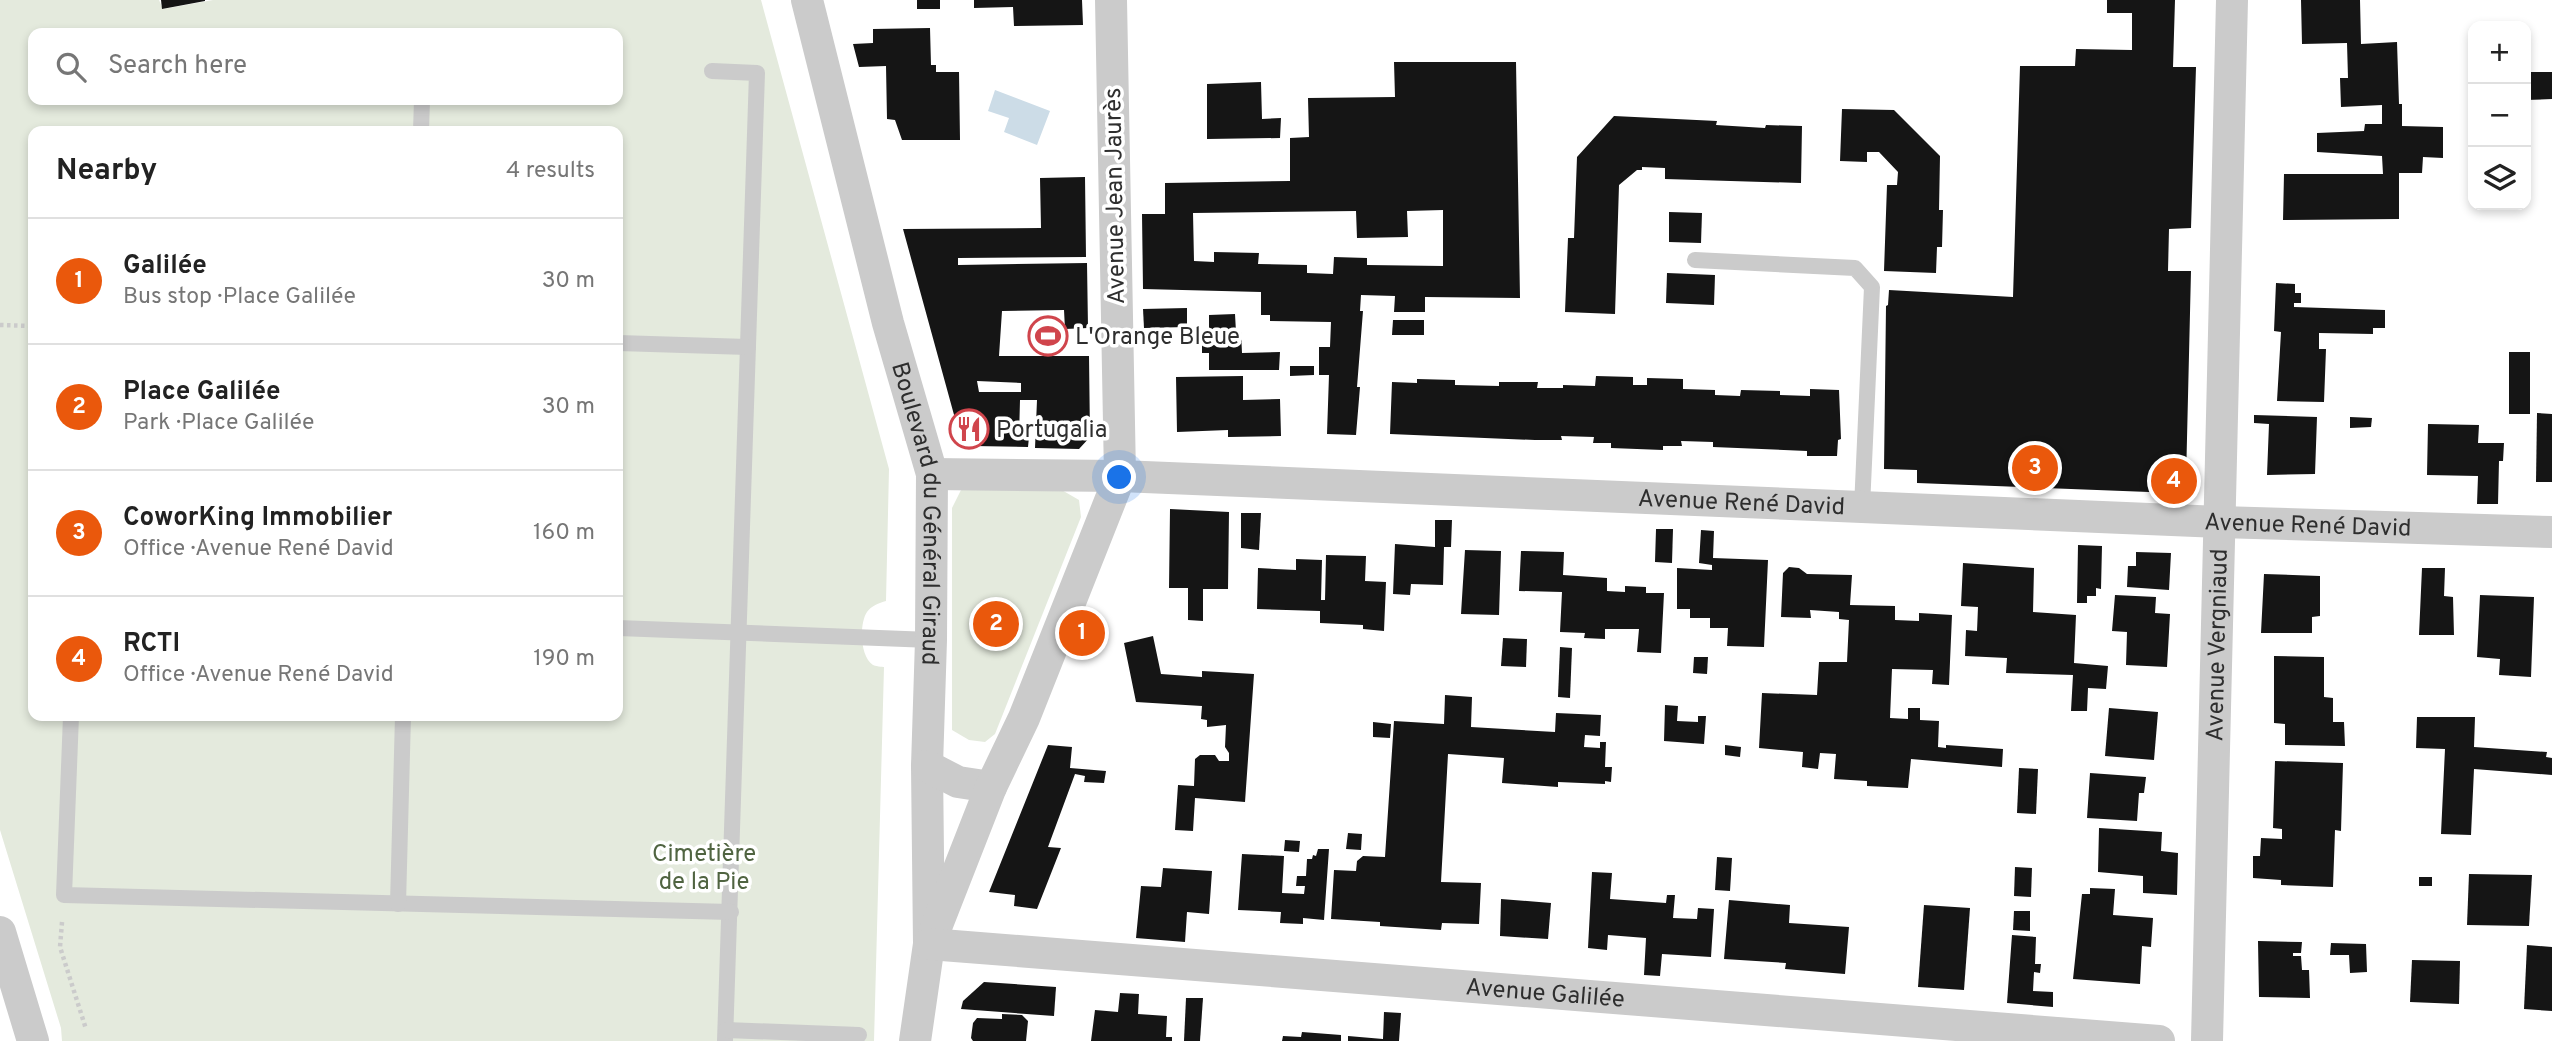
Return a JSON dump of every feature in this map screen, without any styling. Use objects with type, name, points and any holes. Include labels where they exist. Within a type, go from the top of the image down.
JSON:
[{"type":"street","name":"Boulevard du Général Giraud","points":[[807,0],[888,323],[932,474],[927,766],[929,944],[915,1041]]},
{"type":"street","name":"Avenue Jean Jaurès","points":[[1111,0],[1120,476]]},
{"type":"street","name":"Avenue Vergniaud","points":[[2207,1041],[2232,0]]},
{"type":"street","name":"Avenue René David","points":[[932,474],[1120,476],[2220,522],[2552,532]]},
{"type":"street","points":[[929,944],[991,787],[1024,718],[1120,476]]},
{"type":"street","points":[[927,766],[958,782],[991,787]]},
{"type":"street","points":[[0,932],[33,1041]]},
{"type":"street","name":"Avenue Galilée","points":[[929,944],[2159,1041]]},
{"type":"lane","points":[[712,71],[757,73],[725,1036],[859,1035]]},
{"type":"lane","points":[[421,126],[422,105]]},
{"type":"lane","points":[[1695,260],[1855,268],[1872,287],[1862,507]]},
{"type":"lane","points":[[623,343],[748,347]]},
{"type":"lane","points":[[623,628],[931,640]]},
{"type":"lane","points":[[71,721],[64,895],[731,912]]},
{"type":"lane","points":[[398,904],[403,721]]},
{"type":"path","points":[[0,325],[28,326]]},
{"type":"path","points":[[64,895],[60,947],[86,1029]]},
{"type":"green space","name":"Cimetière de la Pie","points":[[0,0],[159,0],[163,9],[213,0],[761,0],[889,469],[886,601],[873,606],[867,612],[862,632],[865,655],[874,665],[884,667],[874,1041],[62,1041],[61,1028],[0,830]]},
{"type":"green space","points":[[975,483],[1060,489],[1079,500],[1081,517],[995,734],[985,742],[969,740],[952,730],[952,508],[961,490]]},
{"type":"shaded area","points":[[995,90],[1050,111],[1037,145],[1004,132],[1009,118],[988,111]]},
{"type":"building","points":[[161,0],[205,0],[205,1],[162,9]]},
{"type":"building","points":[[917,0],[940,0],[940,9],[917,9]]},
{"type":"building","points":[[974,0],[1082,0],[1083,25],[1014,26],[1013,7],[974,8]]},
{"type":"building","points":[[2107,0],[2175,0],[2173,67],[2196,67],[2191,228],[2169,229],[2168,271],[2191,271],[2186,480],[2175,493],[1917,483],[1917,470],[1884,469],[1886,306],[1889,290],[2013,297],[2020,66],[2075,66],[2076,49],[2132,50],[2132,13],[2107,13]]},
{"type":"building","points":[[2301,0],[2360,0],[2361,44],[2397,42],[2402,126],[2443,127],[2443,158],[2423,157],[2422,173],[2399,173],[2399,219],[2283,220],[2284,174],[2383,174],[2382,156],[2317,152],[2317,133],[2364,131],[2365,124],[2382,124],[2382,105],[2341,107],[2340,78],[2348,78],[2347,43],[2302,44]]},
{"type":"building","points":[[930,28],[931,65],[936,65],[936,72],[959,72],[960,140],[902,140],[895,120],[887,119],[886,66],[859,67],[853,44],[873,43],[873,29]]},
{"type":"building","points":[[1394,62],[1516,62],[1520,298],[1425,297],[1425,312],[1394,312],[1395,296],[1361,295],[1360,311],[1363,311],[1356,435],[1327,434],[1329,375],[1319,375],[1319,347],[1330,347],[1331,322],[1270,321],[1270,315],[1261,315],[1261,292],[1143,289],[1142,214],[1165,214],[1165,183],[1290,181],[1290,138],[1309,137],[1308,98],[1395,97]],"holes":[[[1443,210],[1443,266],[1367,265],[1367,258],[1334,257],[1333,274],[1307,273],[1307,265],[1258,264],[1259,253],[1214,252],[1214,262],[1194,261],[1193,213],[1356,211],[1357,238],[1408,237],[1407,211]]]},
{"type":"building","points":[[2531,72],[2552,72],[2552,99],[2531,100]]},
{"type":"building","points":[[1261,82],[1262,119],[1281,118],[1280,138],[1207,139],[1207,84]]},
{"type":"building","points":[[1842,109],[1894,110],[1940,156],[1939,210],[1943,210],[1942,247],[1937,247],[1936,273],[1884,271],[1887,185],[1897,185],[1898,172],[1879,152],[1867,152],[1867,162],[1840,161]]},
{"type":"building","points":[[1614,116],[1717,121],[1716,125],[1765,128],[1766,125],[1802,126],[1801,183],[1665,179],[1665,168],[1642,167],[1642,170],[1637,170],[1619,185],[1615,314],[1565,312],[1568,238],[1574,238],[1577,157]]},
{"type":"building","points":[[1085,177],[1086,257],[958,258],[958,265],[1087,263],[1088,328],[1065,329],[1064,310],[1002,311],[999,356],[1089,356],[1090,437],[1079,449],[1035,448],[1037,400],[1020,400],[1019,437],[1029,437],[1028,447],[974,446],[959,433],[903,229],[1041,228],[1040,178]],"holes":[[[977,381],[1021,383],[1021,392],[979,392]]]},
{"type":"building","points":[[1669,212],[1702,213],[1701,243],[1669,242]]},
{"type":"building","points":[[1667,273],[1715,275],[1714,305],[1666,303]]},
{"type":"building","points":[[2276,283],[2295,284],[2295,293],[2301,293],[2301,303],[2294,303],[2294,307],[2385,310],[2385,328],[2373,328],[2373,334],[2319,333],[2319,349],[2326,349],[2324,402],[2277,401],[2281,332],[2274,331]]},
{"type":"building","points":[[1187,308],[1187,327],[1144,328],[1143,309]]},
{"type":"building","points":[[1235,314],[1236,332],[1241,332],[1242,353],[1280,352],[1279,370],[1209,370],[1209,353],[1202,353],[1202,334],[1209,334],[1209,315]]},
{"type":"building","points":[[1393,320],[1424,320],[1424,335],[1392,335]]},
{"type":"building","points":[[2509,352],[2530,352],[2530,414],[2509,414]]},
{"type":"building","points":[[1290,366],[1314,366],[1314,375],[1290,376]]},
{"type":"building","points":[[1243,376],[1243,400],[1280,399],[1281,436],[1228,437],[1228,430],[1177,432],[1176,377]]},
{"type":"building","points":[[1596,376],[1633,377],[1633,385],[1647,385],[1647,378],[1683,379],[1683,389],[1715,390],[1715,395],[1740,396],[1741,390],[1780,391],[1780,395],[1810,396],[1810,389],[1839,390],[1841,439],[1838,440],[1837,456],[1807,456],[1807,451],[1713,447],[1713,442],[1681,441],[1682,446],[1663,446],[1663,450],[1611,448],[1611,443],[1593,443],[1594,437],[1561,436],[1562,440],[1535,440],[1390,434],[1392,382],[1417,383],[1417,379],[1455,380],[1455,385],[1499,386],[1499,382],[1538,382],[1537,388],[1563,388],[1563,385],[1595,386]]},
{"type":"building","points":[[2537,413],[2552,414],[2552,482],[2536,482]]},
{"type":"building","points":[[2254,415],[2317,417],[2315,474],[2267,475],[2269,424],[2254,423]]},
{"type":"building","points":[[2350,417],[2372,418],[2371,427],[2350,428]]},
{"type":"building","points":[[2428,424],[2479,425],[2478,443],[2504,443],[2503,461],[2499,461],[2498,504],[2477,504],[2478,476],[2427,475]]},
{"type":"building","points":[[1170,509],[1229,512],[1228,589],[1203,589],[1203,621],[1188,620],[1188,588],[1169,588]]},
{"type":"building","points":[[1241,513],[1261,513],[1259,550],[1241,548]]},
{"type":"building","points":[[1435,520],[1452,520],[1451,547],[1444,547],[1443,585],[1411,584],[1410,595],[1393,594],[1395,544],[1435,547]]},
{"type":"building","points":[[1656,529],[1673,529],[1672,563],[1655,562]]},
{"type":"building","points":[[1701,530],[1714,531],[1713,558],[1768,560],[1764,647],[1727,646],[1728,628],[1710,628],[1710,618],[1690,618],[1690,609],[1677,609],[1677,568],[1712,570],[1712,565],[1699,563]]},
{"type":"building","points":[[2078,545],[2102,546],[2101,589],[2096,588],[2096,596],[2087,596],[2087,603],[2077,603]]},
{"type":"building","points":[[1465,550],[1501,551],[1499,615],[1461,614]]},
{"type":"building","points":[[1521,551],[1564,552],[1563,575],[1607,578],[1607,591],[1625,592],[1625,586],[1646,587],[1646,593],[1664,593],[1661,653],[1637,652],[1639,629],[1605,629],[1605,639],[1584,638],[1585,633],[1560,632],[1562,592],[1519,591]]},
{"type":"building","points":[[2136,552],[2171,553],[2169,590],[2127,587],[2128,566],[2136,566]]},
{"type":"building","points":[[1326,555],[1366,556],[1365,581],[1386,582],[1384,631],[1363,629],[1363,625],[1320,623],[1320,611],[1257,609],[1258,568],[1296,570],[1296,559],[1322,560],[1321,600],[1325,600]]},
{"type":"building","points":[[1963,563],[2034,568],[2033,612],[2076,615],[2074,663],[2108,666],[2106,689],[2088,688],[2087,711],[2071,711],[2073,675],[2006,673],[2007,658],[1965,656],[1966,630],[1977,631],[1978,607],[1961,606]]},
{"type":"building","points":[[1789,567],[1799,568],[1807,574],[1852,575],[1850,605],[1895,606],[1895,620],[1919,621],[1919,613],[1952,615],[1949,685],[1932,684],[1933,670],[1892,669],[1890,718],[1908,719],[1908,708],[1920,708],[1920,720],[1939,721],[1938,747],[1946,748],[1946,745],[2003,749],[2002,767],[1911,759],[1908,788],[1867,786],[1867,781],[1834,779],[1836,754],[1820,753],[1818,769],[1802,767],[1803,752],[1759,748],[1762,693],[1817,695],[1819,662],[1847,662],[1849,620],[1839,619],[1839,612],[1810,610],[1811,618],[1781,617],[1783,573]]},
{"type":"building","points":[[2422,568],[2445,568],[2444,596],[2453,597],[2454,635],[2419,635]]},
{"type":"building","points":[[2264,574],[2320,576],[2320,616],[2312,617],[2312,633],[2261,633]]},
{"type":"building","points":[[2115,595],[2156,597],[2155,613],[2170,614],[2167,667],[2126,665],[2127,632],[2112,631]]},
{"type":"building","points":[[2480,595],[2534,597],[2531,677],[2499,675],[2500,659],[2477,657]]},
{"type":"building","points":[[1153,636],[1161,674],[1202,677],[1202,671],[1254,674],[1245,802],[1195,798],[1193,831],[1175,830],[1178,785],[1194,786],[1195,759],[1200,755],[1215,755],[1219,761],[1229,761],[1229,753],[1225,747],[1226,725],[1207,727],[1207,720],[1201,719],[1202,706],[1136,702],[1124,643]]},
{"type":"building","points":[[1503,638],[1527,639],[1526,667],[1501,666]]},
{"type":"building","points":[[1560,647],[1572,648],[1570,698],[1558,697]]},
{"type":"building","points":[[2274,656],[2324,657],[2324,697],[2333,698],[2333,722],[2344,722],[2345,746],[2285,745],[2285,724],[2274,723]]},
{"type":"building","points":[[1694,657],[1708,657],[1707,674],[1693,673]]},
{"type":"building","points":[[1445,695],[1472,697],[1471,727],[1555,732],[1556,713],[1601,715],[1600,736],[1585,735],[1584,747],[1600,748],[1600,742],[1606,742],[1605,767],[1612,767],[1611,782],[1558,782],[1558,787],[1502,783],[1504,758],[1448,754],[1441,882],[1481,883],[1479,924],[1442,923],[1441,930],[1331,919],[1334,870],[1356,871],[1357,861],[1363,856],[1385,857],[1394,721],[1444,724]]},
{"type":"building","points":[[1665,705],[1678,706],[1677,721],[1698,722],[1698,716],[1706,716],[1704,744],[1664,741]]},
{"type":"building","points":[[2109,708],[2158,712],[2154,760],[2105,756]]},
{"type":"building","points":[[2417,717],[2475,717],[2474,747],[2547,752],[2546,757],[2552,758],[2552,775],[2474,769],[2471,835],[2441,834],[2445,749],[2416,748]]},
{"type":"building","points":[[1373,722],[1391,724],[1390,738],[1373,737]]},
{"type":"building","points":[[1048,745],[1072,747],[1070,768],[1106,771],[1104,783],[1084,782],[1085,776],[1075,774],[1048,847],[1061,848],[1037,909],[1014,906],[1015,895],[989,892]]},
{"type":"building","points":[[1725,745],[1741,747],[1740,757],[1725,755]]},
{"type":"building","points":[[2275,761],[2343,763],[2341,831],[2335,830],[2333,887],[2281,885],[2281,880],[2253,878],[2253,856],[2260,856],[2261,838],[2282,839],[2282,829],[2273,828]]},
{"type":"building","points":[[2019,768],[2038,769],[2036,814],[2017,813]]},
{"type":"building","points":[[2090,773],[2146,777],[2144,793],[2139,793],[2137,821],[2087,818]]},
{"type":"building","points":[[2099,828],[2162,832],[2161,851],[2178,853],[2177,895],[2143,893],[2143,876],[2098,872]]},
{"type":"building","points":[[1348,833],[1362,834],[1361,850],[1346,849]]},
{"type":"building","points":[[1285,840],[1300,841],[1299,852],[1284,851]]},
{"type":"building","points":[[1318,849],[1329,849],[1324,920],[1303,918],[1303,924],[1280,923],[1281,912],[1238,910],[1242,854],[1284,856],[1282,893],[1304,894],[1305,886],[1296,886],[1297,876],[1306,876],[1307,859],[1316,856]]},
{"type":"building","points":[[1717,857],[1732,858],[1730,891],[1715,890]]},
{"type":"building","points":[[2015,867],[2032,868],[2031,897],[2014,896]]},
{"type":"building","points":[[1163,868],[1212,871],[1209,914],[1187,912],[1185,942],[1136,938],[1141,886],[1161,887]]},
{"type":"building","points":[[1592,872],[1612,873],[1610,899],[1666,903],[1667,895],[1675,895],[1673,918],[1697,919],[1698,908],[1714,909],[1711,957],[1662,954],[1660,976],[1644,975],[1646,938],[1608,935],[1607,950],[1588,948]]},
{"type":"building","points":[[2469,874],[2532,875],[2529,926],[2467,925]]},
{"type":"building","points":[[2419,877],[2432,877],[2432,886],[2419,886]]},
{"type":"building","points":[[2090,888],[2115,889],[2113,915],[2153,918],[2151,947],[2142,946],[2140,984],[2073,979],[2082,894],[2090,894]]},
{"type":"building","points":[[1501,899],[1551,903],[1548,939],[1500,936]]},
{"type":"building","points":[[1729,900],[1790,905],[1789,923],[1849,927],[1845,974],[1785,969],[1786,963],[1724,959]]},
{"type":"building","points":[[1924,905],[1970,908],[1964,990],[1918,987]]},
{"type":"building","points":[[2014,911],[2030,911],[2030,931],[2013,930]]},
{"type":"building","points":[[2012,935],[2036,937],[2035,964],[2041,964],[2040,973],[2034,972],[2033,991],[2053,992],[2053,1007],[2007,1003]]},
{"type":"building","points":[[2258,941],[2302,942],[2301,953],[2293,953],[2293,956],[2301,956],[2302,970],[2309,970],[2310,998],[2259,997]]},
{"type":"building","points":[[2331,943],[2366,944],[2367,972],[2350,973],[2349,955],[2330,955]]},
{"type":"building","points":[[2527,945],[2552,947],[2552,1011],[2524,1009]]},
{"type":"building","points":[[2412,960],[2460,961],[2459,1004],[2410,1002]]},
{"type":"building","points":[[984,982],[1056,987],[1054,1016],[961,1009],[963,1001]]},
{"type":"building","points":[[1120,993],[1139,994],[1138,1014],[1167,1016],[1166,1037],[1172,1037],[1172,1041],[1091,1041],[1095,1010],[1118,1012]]},
{"type":"building","points":[[1186,998],[1203,998],[1200,1041],[1184,1041]]},
{"type":"building","points":[[1384,1012],[1401,1013],[1399,1041],[1348,1041],[1348,1036],[1383,1039]]},
{"type":"building","points":[[1002,1014],[1022,1015],[1028,1021],[1026,1041],[973,1041],[973,1023],[977,1018],[1002,1019]]},
{"type":"building","points":[[1302,1032],[1341,1035],[1341,1041],[1282,1041],[1283,1036],[1301,1037]]},
{"type":"place","name":"L'Orange Bleue","points":[[1048,336]]},
{"type":"place","name":"Portugalia","points":[[969,429]]},
{"type":"place","name":"CoworKing Immobilier","points":[[2035,468]]},
{"type":"place","name":"RCTI","points":[[2174,481]]},
{"type":"place","name":"Place Galilée","points":[[996,624]]},
{"type":"place","name":"Galilée","points":[[1082,633]]}]
